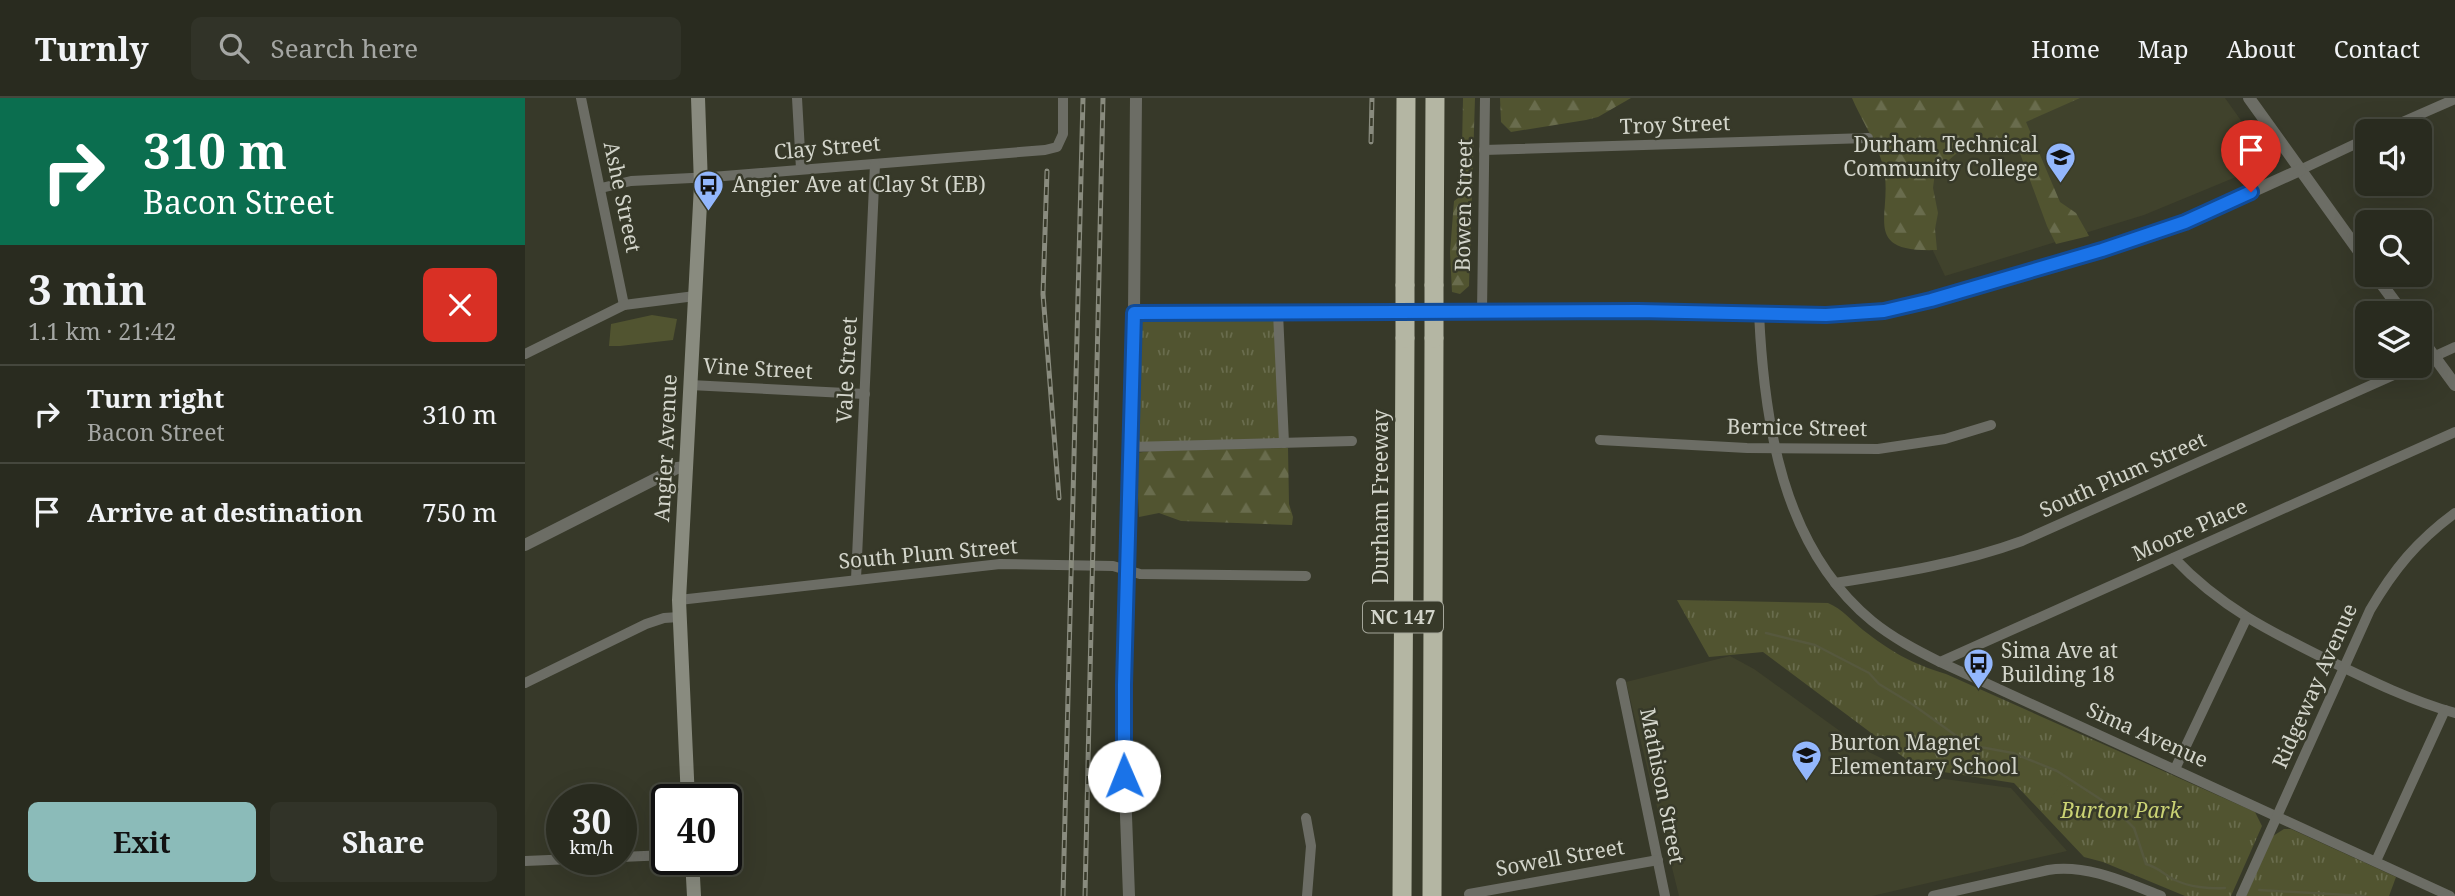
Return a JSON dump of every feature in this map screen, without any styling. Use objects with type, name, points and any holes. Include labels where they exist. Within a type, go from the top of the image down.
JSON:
[{"type":"highway","name":"Durham Freeway","points":[[1402,896],[1406,98]]},
{"type":"highway","name":"NC 147","points":[[1432,896],[1434,98]]},
{"type":"main road","name":"Angier Avenue","points":[[687,784],[679,600],[701,178],[698,98]]},
{"type":"main road","points":[[693,875],[694,896]]},
{"type":"street","name":"Ashe Street","points":[[581,98],[624,305]]},
{"type":"street","points":[[797,98],[801,169]]},
{"type":"street","name":"Clay Street","points":[[601,188],[631,181],[701,178],[1045,150],[1057,147],[1063,134],[1063,98]]},
{"type":"street","points":[[1129,896],[1123,734],[1134,313],[1136,98]]},
{"type":"street","name":"Bowen Street","points":[[1482,312],[1485,98]]},
{"type":"street","points":[[2249,98],[2355,246]]},
{"type":"street","points":[[2409,119],[2455,99]]},
{"type":"street","name":"Troy Street","points":[[1484,150],[1868,138]]},
{"type":"street","points":[[1134,313],[1849,314],[1896,309],[2102,250],[2185,222],[2355,144]]},
{"type":"street","name":"Vale Street","points":[[856,579],[876,164]]},
{"type":"street","points":[[525,353],[624,305],[695,296]]},
{"type":"street","points":[[1278,313],[1284,443]]},
{"type":"street","name":"Sima Avenue","points":[[1759,313],[1763,391],[1775,449],[1798,520],[1835,583],[1885,631],[1940,662],[2450,896]]},
{"type":"street","points":[[2434,356],[2455,347]]},
{"type":"street","points":[[2432,353],[2455,385]]},
{"type":"street","name":"South Plum Street","points":[[1835,583],[1910,571],[1980,555],[2022,541],[2387,378]]},
{"type":"street","name":"Vine Street","points":[[690,385],[865,394]]},
{"type":"street","name":"Bernice Street","points":[[1599,440],[1835,450],[1899,447],[1945,439],[1991,425]]},
{"type":"street","name":"Moore Place","points":[[1940,662],[2455,432]]},
{"type":"street","points":[[1130,447],[1352,441]]},
{"type":"street","points":[[525,545],[677,468],[685,467]]},
{"type":"street","name":"Ridgeway Avenue","points":[[2241,896],[2370,610],[2384,586],[2413,548],[2455,513]]},
{"type":"street","points":[[2174,558],[2200,584],[2246,619],[2393,691],[2450,712],[2377,861]]},
{"type":"street","name":"South Plum Street","points":[[679,600],[1000,564],[1113,566],[1140,574],[1306,576]]},
{"type":"street","points":[[525,683],[646,624],[664,618],[679,617]]},
{"type":"street","points":[[2175,769],[2246,619]]},
{"type":"street","name":"Mathison Street","points":[[1621,683],[1665,896]]},
{"type":"street","points":[[1306,818],[1311,846],[1307,896]]},
{"type":"street","points":[[525,861],[546,860]]},
{"type":"street","name":"Sowell Street","points":[[1469,894],[1658,860]]},
{"type":"street","points":[[1933,896],[2066,868],[2090,871],[2161,896]]},
{"type":"shaded area","name":"Durham Technical Community College","points":[[1860,98],[2225,98],[2262,150],[2264,159],[2260,166],[2253,170],[2144,215],[1945,276]]},
{"type":"shaded area","name":"Burton Magnet Elementary School","points":[[1730,656],[1754,669],[1869,752],[1915,775],[2011,788],[2067,851],[1872,896],[1679,896],[1626,682]]},
{"type":"green space","points":[[1463,98],[1475,98],[1469,286],[1460,294],[1452,292],[1450,252],[1454,201],[1461,196]]},
{"type":"green space","points":[[1500,98],[1631,98],[1598,117],[1511,132],[1501,122]]},
{"type":"green space","points":[[1852,98],[2080,98],[2026,122],[2060,202],[2076,213],[2089,236],[2056,244],[2017,145],[2005,137],[1964,147],[1935,172],[1933,188],[1938,213],[1935,229],[1937,250],[1912,249],[1896,244],[1888,236],[1884,225],[1885,180],[1882,162]]},
{"type":"green space","points":[[652,315],[677,319],[673,340],[609,346],[611,324]]},
{"type":"green space","points":[[1136,315],[1274,316],[1281,440],[1133,444]]},
{"type":"green space","points":[[1288,448],[1292,525],[1181,521],[1159,513],[1139,517],[1136,453],[1158,450]]},
{"type":"green space","name":"Burton Park","points":[[1677,600],[1828,603],[1883,644],[1912,661],[2255,812],[2262,826],[2231,896],[2185,896],[2103,862],[2084,857],[2014,783],[1918,768],[1763,652],[1709,657]]},
{"type":"green space","points":[[2063,782],[2091,805],[2078,820],[2051,798]]},
{"type":"green space","points":[[2284,829],[2291,829],[2396,877],[2389,896],[2246,896],[2273,836]]},
{"type":"waterway","points":[[1766,633],[1815,645],[1869,673],[1879,684],[1969,745],[2013,753],[2057,771],[2114,808],[2134,828],[2146,864],[2187,884],[2225,888]]},
{"type":"waterway","points":[[2259,890],[2365,896]]},
{"type":"railway","points":[[1063,896],[1083,98]]},
{"type":"railway","points":[[1085,896],[1103,98]]},
{"type":"railway","points":[[1371,142],[1372,98]]},
{"type":"railway","points":[[1047,171],[1043,294],[1059,498]]},
{"type":"place","name":"Durham Technical Community College","points":[[2061,184]]},
{"type":"place","name":"Angier Ave at Clay St (EB)","points":[[709,212]]},
{"type":"place","name":"Sima Ave at Building 18","points":[[1978,690]]},
{"type":"place","name":"Burton Magnet Elementary School","points":[[1807,782]]},
{"type":"route","points":[[1124,776],[1134,313],[1638,311],[1826,315],[1884,311],[2102,250],[2185,222],[2251,192]]}]
